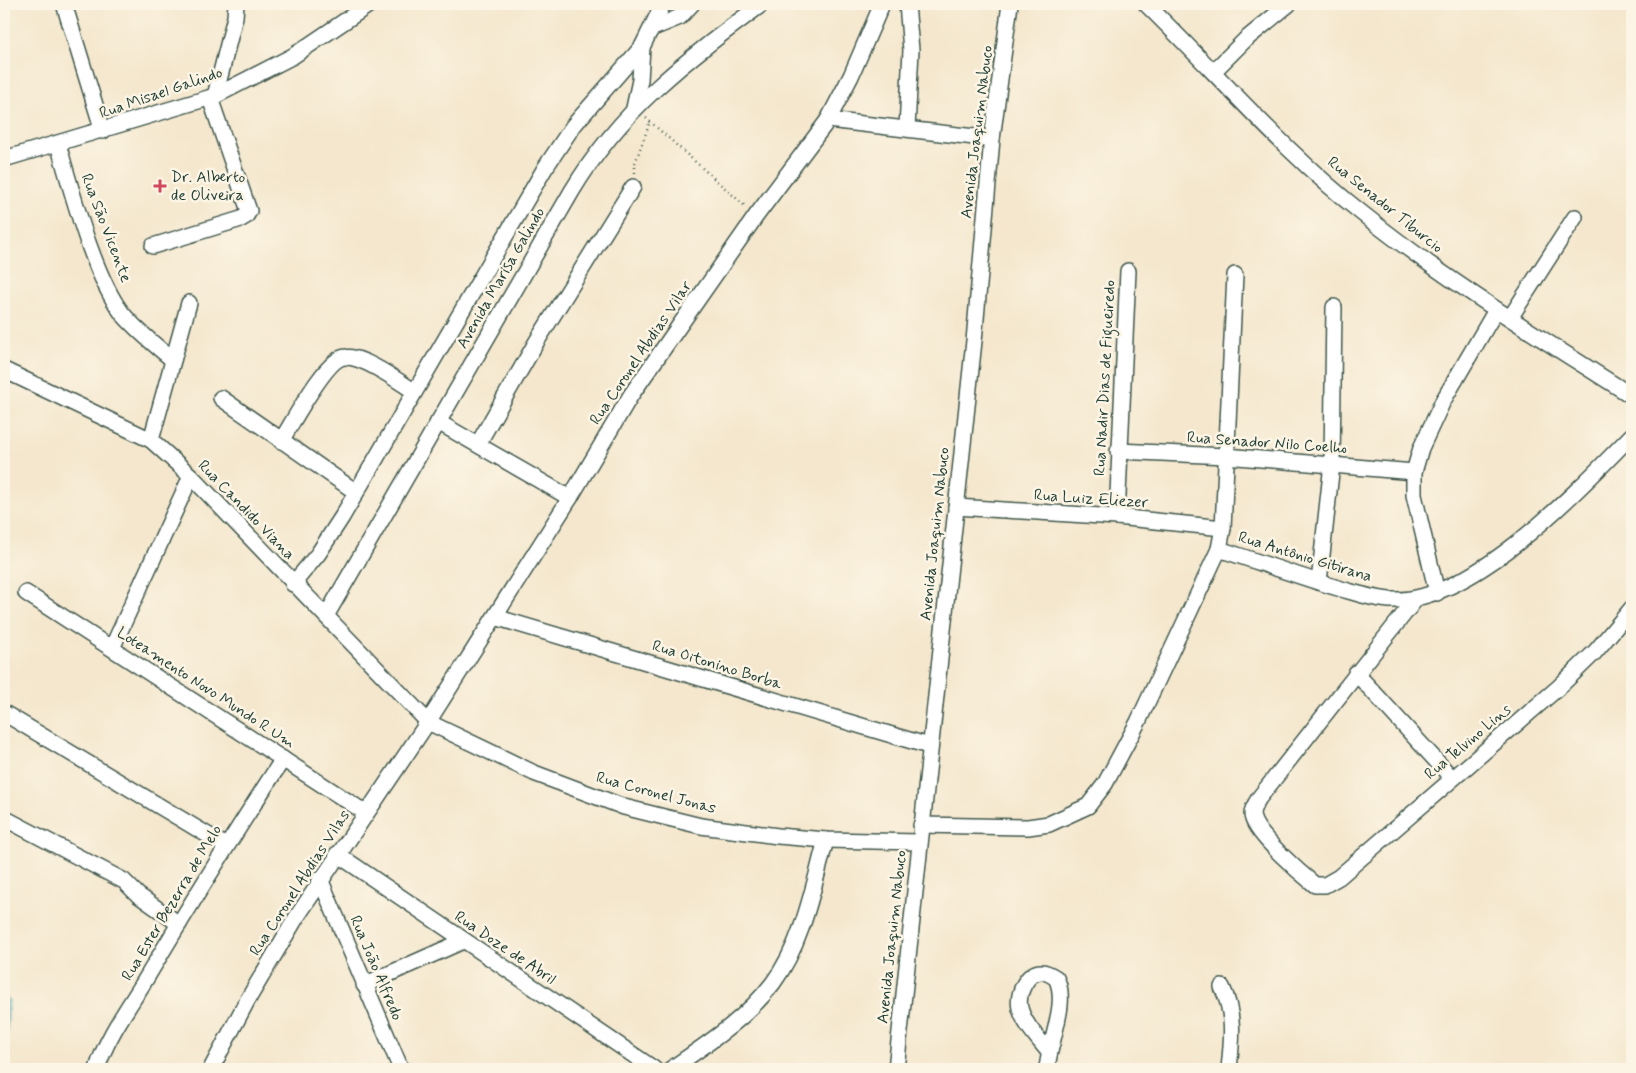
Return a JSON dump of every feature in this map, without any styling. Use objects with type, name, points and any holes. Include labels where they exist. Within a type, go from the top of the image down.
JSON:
[{"type":"street","points":[[64,4],[103,131]]},
{"type":"street","points":[[153,246],[234,222],[246,216],[249,210],[212,97],[235,17],[236,4]]},
{"type":"street","name":"Rua Misael Galindo","points":[[4,159],[212,97],[293,56],[370,4]]},
{"type":"street","name":"Avenida Marisa Galindo","points":[[294,584],[330,537],[554,154],[586,110],[642,46],[653,28],[663,4]]},
{"type":"street","points":[[653,28],[680,17],[692,4]]},
{"type":"street","name":"Avenida Marisa Galindo","points":[[326,616],[581,176],[603,143],[634,108],[707,45],[762,4]]},
{"type":"street","name":"Rua Coronel Abdias Vilar","points":[[428,722],[570,498],[631,395],[756,216],[828,120],[851,76],[882,4]]},
{"type":"street","points":[[907,4],[911,50],[907,128]]},
{"type":"street","name":"Avenida Joaquim Nabuco","points":[[896,1069],[956,507],[992,139],[1010,4]]},
{"type":"street","name":"Rua Senador Tiburcio","points":[[1146,4],[1282,142],[1362,213],[1414,253],[1496,310],[1632,396]]},
{"type":"street","points":[[1214,71],[1251,35],[1288,4]]},
{"type":"street","points":[[634,108],[640,80],[642,46]]},
{"type":"street","points":[[828,120],[992,139]]},
{"type":"street","name":"Rua São Vicente","points":[[58,144],[88,238],[107,286],[121,311],[135,328],[173,360]]},
{"type":"street","points":[[478,444],[633,187]]},
{"type":"street","points":[[1510,318],[1575,217]]},
{"type":"street","name":"Rua Nadir Dias de Figueiredo","points":[[1117,516],[1118,451],[1128,270]]},
{"type":"street","points":[[1219,549],[1223,528],[1235,274]]},
{"type":"street","points":[[151,440],[188,303]]},
{"type":"street","points":[[1319,582],[1332,464],[1334,307]]},
{"type":"street","points":[[1437,593],[1414,495],[1414,472],[1421,448],[1443,401],[1496,310]]},
{"type":"street","points":[[282,441],[326,370],[336,359],[346,357],[360,361],[414,391]]},
{"type":"street","name":"Rua Candido Viana","points":[[4,370],[151,440],[191,476],[428,722]]},
{"type":"street","points":[[221,398],[356,492]]},
{"type":"street","points":[[438,422],[570,498]]},
{"type":"street","name":"Rua Antônio Gitirana","points":[[921,825],[1028,827],[1058,821],[1088,806],[1105,784],[1134,730],[1219,549],[1319,582],[1391,600],[1415,600],[1437,593],[1476,572],[1516,542],[1578,490],[1632,435]]},
{"type":"street","name":"Rua Senador Nilo Coelho","points":[[1118,451],[1226,456],[1414,472]]},
{"type":"street","points":[[112,648],[191,476]]},
{"type":"street","name":"Rua Luiz Eliezer","points":[[956,507],[1117,516],[1223,528]]},
{"type":"street","name":"Loteamento Novo Mundo R Um","points":[[26,593],[366,813]]},
{"type":"street","points":[[1415,600],[1356,673],[1452,778]]},
{"type":"street","name":"Rua Telvino Lins","points":[[1356,673],[1259,798],[1252,810],[1253,820],[1260,832],[1315,885],[1325,886],[1339,877],[1559,686],[1594,652],[1632,608]]},
{"type":"street","name":"Rua Oitonino Borba","points":[[495,617],[929,746]]},
{"type":"street","points":[[4,713],[226,846]]},
{"type":"street","name":"Rua Coronel Abdias Vilas","points":[[211,1069],[256,985],[320,880],[428,722]]},
{"type":"street","name":"Rua Coronel Jonas","points":[[428,722],[534,773],[624,806],[701,826],[826,840],[919,842]]},
{"type":"street","name":"Rua Ester Bezerra de Melo","points":[[97,1069],[117,1028],[179,924],[226,846],[283,759]]},
{"type":"street","points":[[4,818],[124,881],[138,895],[179,924]]},
{"type":"street","points":[[671,1069],[732,1024],[774,982],[796,938],[826,840]]},
{"type":"street","name":"Rua Doze de Abril","points":[[337,854],[654,1069]]},
{"type":"street","name":"Rua João Alfredo","points":[[320,880],[401,1069]]},
{"type":"street","points":[[364,985],[463,941]]},
{"type":"street","points":[[1047,1069],[1048,1051],[1062,994],[1056,978],[1043,971],[1034,973],[1026,981],[1019,1006],[1024,1018],[1048,1051]]},
{"type":"street","points":[[1222,987],[1228,1000],[1232,1018],[1229,1069]]},
{"type":"path","points":[[634,108],[756,216]]},
{"type":"path","points":[[633,187],[636,163],[650,122]]},
{"type":"water","points":[[4,994],[9,1000],[5,1069],[4,1069]]},
{"type":"place","name":"Dr. Alberto de Oliveira","points":[[160,186]]}]
